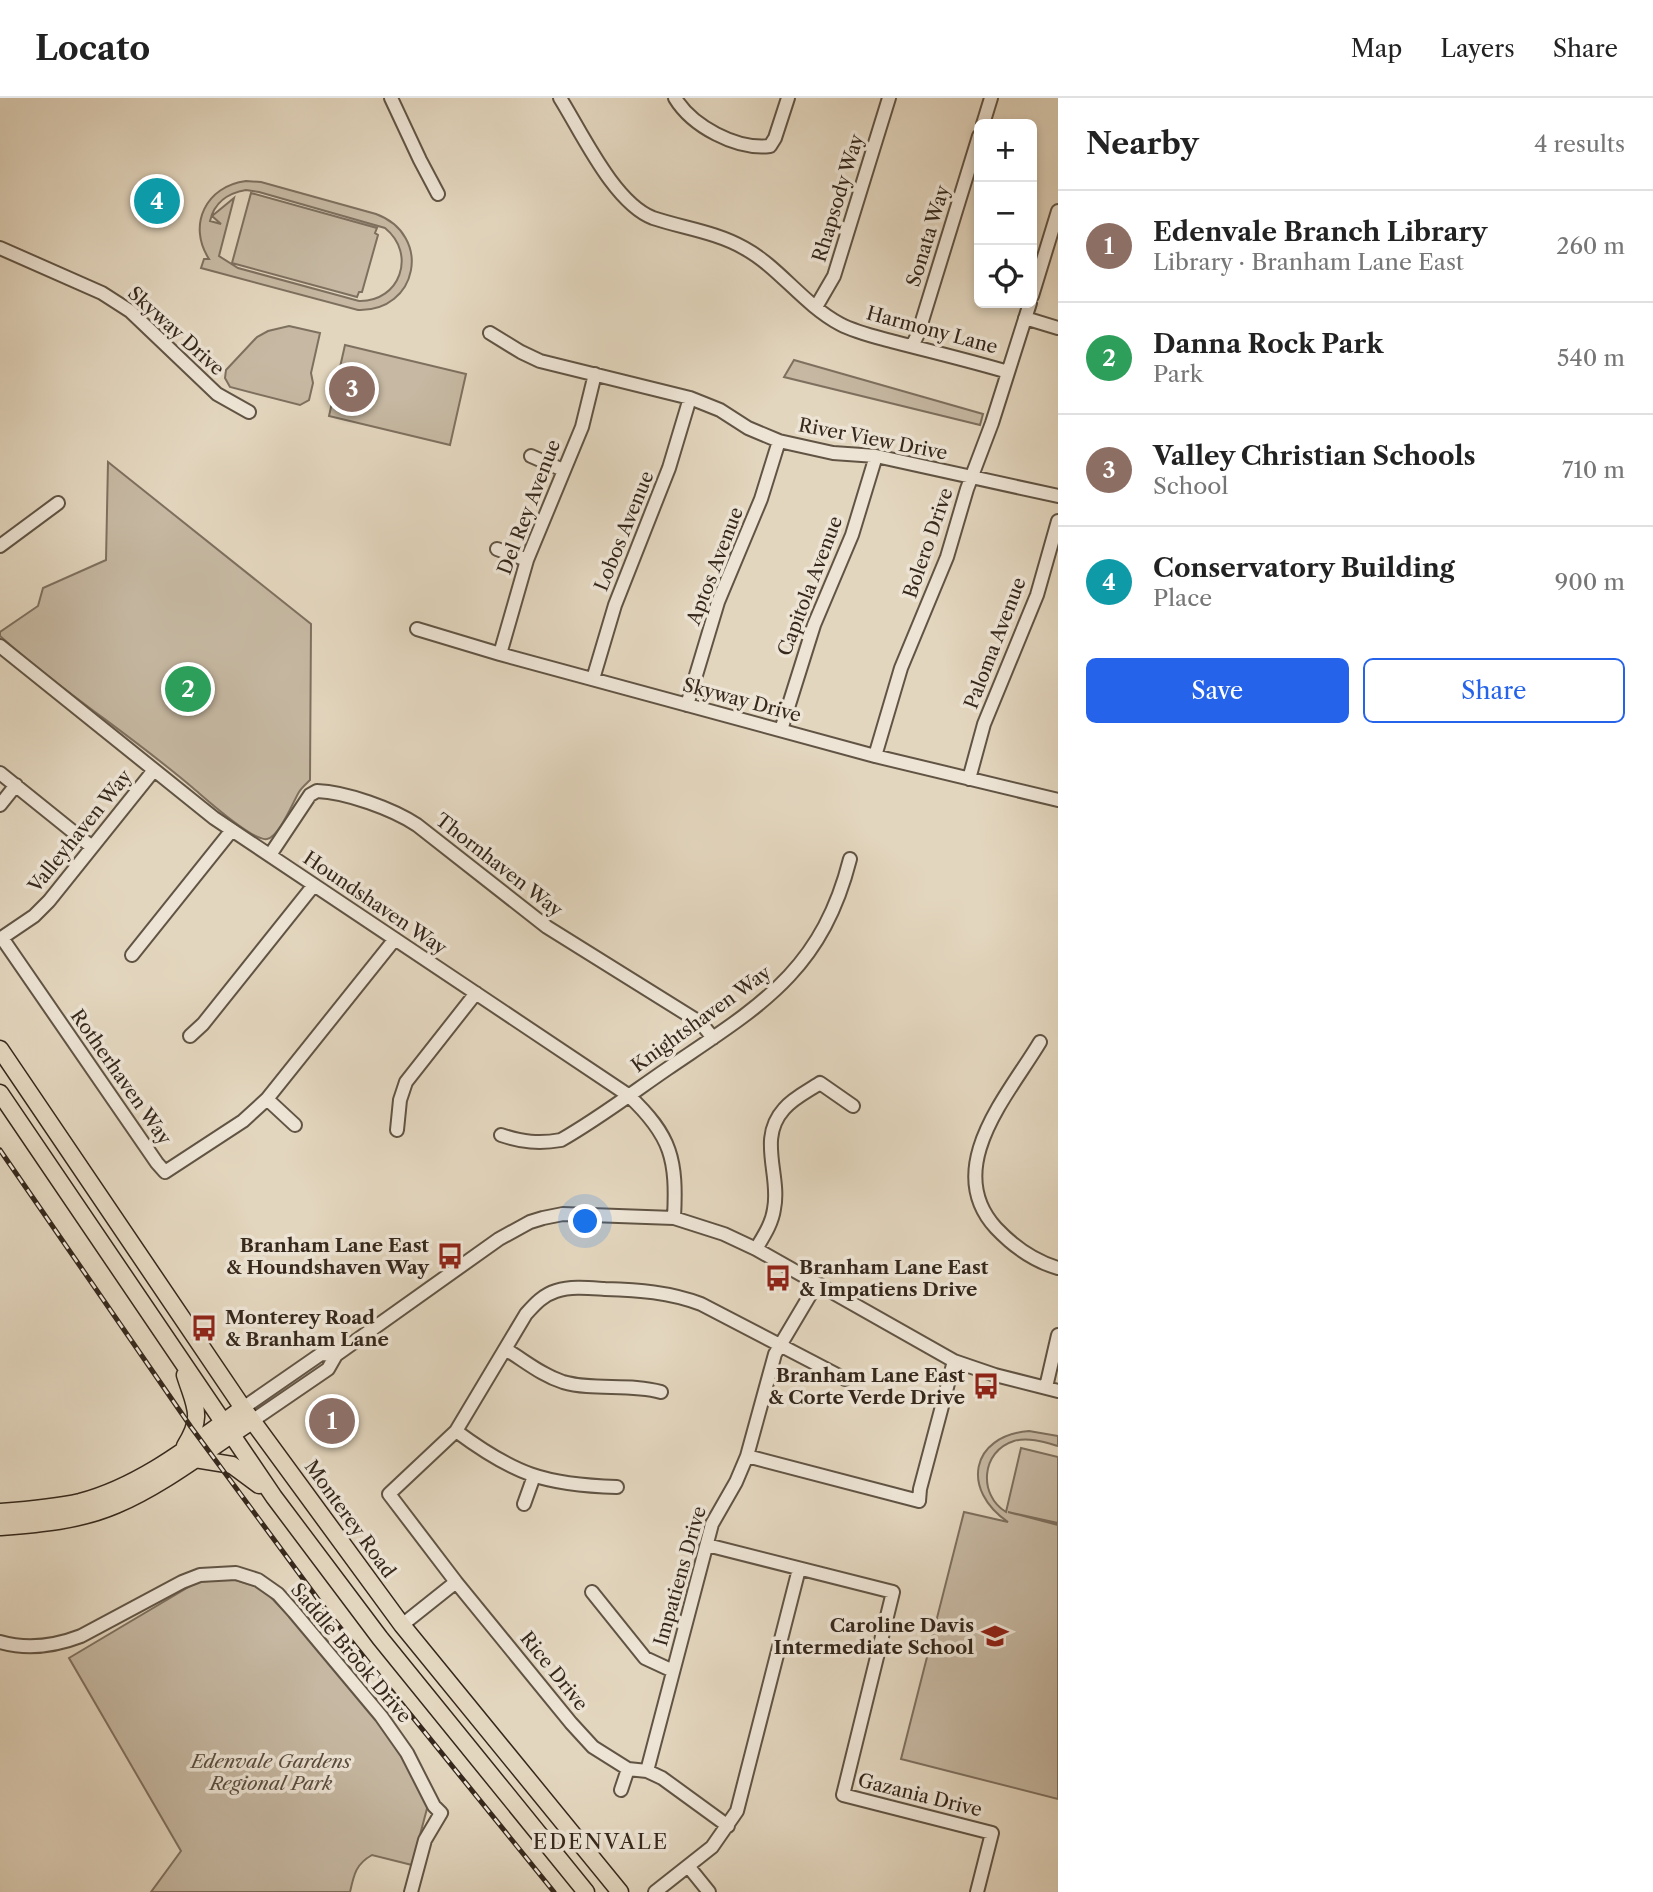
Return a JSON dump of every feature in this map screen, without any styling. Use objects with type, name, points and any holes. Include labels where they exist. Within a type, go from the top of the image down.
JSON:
[{"type":"main road","name":"Monterey Road","points":[[0,1049],[248,1414],[402,1625],[620,1892]]},
{"type":"main road","points":[[0,1093],[274,1497],[380,1638],[586,1892]]},
{"type":"main road","points":[[180,1359],[197,1420],[189,1455]]},
{"type":"main road","points":[[0,1527],[81,1517],[115,1506],[145,1490],[248,1414]]},
{"type":"main road","points":[[0,1512],[80,1502],[120,1488],[158,1467],[189,1455],[232,1465],[274,1497]]},
{"type":"street","points":[[391,98],[438,194]]},
{"type":"street","name":"Harmony Lane","points":[[561,98],[616,188],[631,205],[651,217],[744,247],[764,261],[795,292],[839,323],[1008,372]]},
{"type":"street","points":[[675,98],[695,122],[715,135],[758,147],[769,146],[775,138],[788,98]]},
{"type":"street","name":"Rhapsody Way","points":[[816,307],[834,276],[889,98]]},
{"type":"street","points":[[985,119],[991,98]]},
{"type":"street","name":"Sonata Way","points":[[912,346],[974,152]]},
{"type":"street","points":[[1037,280],[1058,211]]},
{"type":"street","name":"Skyway Drive","points":[[0,248],[102,293],[130,311],[217,394],[249,412]]},
{"type":"street","name":"Bolero Drive","points":[[875,756],[901,668],[943,568],[1028,308]]},
{"type":"street","points":[[1025,318],[1058,328]]},
{"type":"street","name":"River View Drive","points":[[490,333],[540,361],[690,398],[720,410],[748,428],[779,440],[833,453],[877,456],[1058,496]]},
{"type":"street","name":"Del Rey Avenue","points":[[500,654],[527,560],[582,426],[595,374]]},
{"type":"street","name":"Lobos Avenue","points":[[593,679],[615,605],[669,468],[690,398]]},
{"type":"street","name":"Aptos Avenue","points":[[687,705],[719,602],[761,499],[779,440]]},
{"type":"street","points":[[530,456],[563,470]]},
{"type":"street","name":"Capitola Avenue","points":[[781,730],[814,625],[852,535],[877,456]]},
{"type":"street","points":[[0,546],[58,503]]},
{"type":"street","name":"Paloma Avenue","points":[[969,779],[984,724],[1037,595],[1058,522]]},
{"type":"street","points":[[497,549],[527,560]]},
{"type":"street","name":"Skyway Drive","points":[[417,629],[875,756],[1058,800]]},
{"type":"street","name":"Houndshaven Way","points":[[0,646],[232,830],[628,1096],[647,1113],[662,1135],[671,1155],[675,1172],[674,1218]]},
{"type":"street","name":"Valleyhaven Way","points":[[1,939],[34,916],[49,901],[154,770]]},
{"type":"street","points":[[0,773],[92,847]]},
{"type":"street","points":[[0,805],[16,785]]},
{"type":"street","name":"Thornhaven Way","points":[[270,855],[310,795],[317,791],[367,803],[398,815],[417,825],[547,927],[701,1023],[713,1038]]},
{"type":"street","points":[[132,955],[232,830]]},
{"type":"street","name":"Knightshaven Way","points":[[500,1135],[520,1142],[561,1140],[761,1003],[794,973],[816,943],[833,912],[850,859]]},
{"type":"street","points":[[190,1036],[314,885]]},
{"type":"street","name":"Rotherhaven Way","points":[[1,939],[165,1172],[243,1121],[267,1099],[395,939]]},
{"type":"street","points":[[397,1130],[400,1100],[406,1082],[476,993]]},
{"type":"street","points":[[1040,1042],[1015,1078],[987,1130],[979,1151],[975,1184],[979,1199],[991,1222],[1005,1238],[1024,1252],[1058,1268]]},
{"type":"street","points":[[756,1249],[775,1209],[770,1150],[776,1120],[785,1107],[820,1083],[853,1106]]},
{"type":"street","points":[[267,1099],[295,1125]]},
{"type":"street","points":[[248,1414],[328,1369],[336,1355],[499,1239],[530,1222],[563,1214],[674,1218],[724,1234],[756,1249],[954,1361],[974,1369],[1052,1389],[1058,1335]]},
{"type":"street","name":"Impatiens Drive","points":[[647,1771],[712,1524],[736,1482],[747,1456],[771,1362],[816,1285]]},
{"type":"street","points":[[617,1487],[577,1486],[534,1476],[492,1458],[456,1431],[526,1314],[538,1300],[554,1291],[572,1288],[657,1291],[681,1296],[845,1379]]},
{"type":"street","points":[[505,1349],[563,1382],[643,1387],[661,1392]]},
{"type":"street","points":[[747,1456],[919,1502],[920,1489],[954,1361]]},
{"type":"street","name":"Rice Drive","points":[[456,1431],[388,1494],[456,1582],[571,1723],[593,1746],[628,1769],[647,1771],[676,1786],[728,1826]]},
{"type":"street","points":[[524,1504],[534,1476]]},
{"type":"street","name":"Gazania Drive","points":[[706,1545],[893,1592],[843,1795],[992,1833],[977,1892]]},
{"type":"street","points":[[655,1892],[712,1847],[728,1826],[742,1797],[799,1569]]},
{"type":"street","name":"Saddle Brook Drive","points":[[0,1642],[39,1646],[67,1642],[200,1575],[236,1573],[258,1580],[278,1594],[381,1716],[407,1753],[434,1805],[441,1813],[425,1840],[411,1892]]},
{"type":"street","points":[[402,1625],[456,1582]]},
{"type":"street","points":[[592,1592],[645,1658],[673,1671]]},
{"type":"street","points":[[621,1790],[628,1769]]},
{"type":"street","points":[[688,1866],[709,1892]]},
{"type":"green space","points":[[261,182],[376,214],[394,224],[406,238],[411,254],[411,271],[405,286],[394,299],[378,307],[358,310],[201,268],[204,259],[209,259],[200,233],[204,209],[211,199],[232,184]],"holes":[[[246,190],[385,228],[395,239],[402,263],[394,285],[385,294],[359,301],[238,268],[219,256],[234,198],[212,216],[221,224],[210,221],[212,215],[215,209],[233,194]]]},
{"type":"green space","points":[[251,193],[377,228],[375,233],[378,235],[362,292],[359,292],[357,297],[232,263]]},
{"type":"green space","points":[[289,326],[320,333],[311,373],[313,383],[309,400],[300,405],[230,387],[225,378],[226,370],[257,337]]},
{"type":"green space","points":[[345,345],[466,374],[450,445],[329,416]]},
{"type":"green space","points":[[794,360],[983,414],[980,425],[784,377]]},
{"type":"green space","points":[[108,462],[311,624],[310,780],[299,792],[272,837],[260,838],[229,818],[0,636],[0,632],[38,606],[43,588],[106,560]]},
{"type":"green space","name":"Caroline Davis Intermediate School","points":[[1029,1431],[1058,1436],[1058,1446],[1036,1441],[1014,1441],[995,1454],[987,1474],[991,1495],[1006,1512],[1021,1448],[1058,1457],[1058,1523],[1008,1512],[1058,1525],[1058,1799],[901,1759],[964,1512],[1008,1522],[993,1509],[983,1495],[978,1480],[979,1466],[984,1454],[994,1443],[1009,1435]]},
{"type":"green space","name":"Edenvale Gardens Regional Park","points":[[232,1579],[263,1589],[303,1631],[398,1743],[429,1801],[412,1865],[372,1855],[356,1870],[350,1892],[151,1892],[181,1851],[69,1658],[197,1582]]},
{"type":"railway","points":[[0,1150],[191,1427],[326,1610],[554,1892]]},
{"type":"place","name":"Conservatory Building","points":[[157,201]]},
{"type":"place","name":"Valley Christian Schools","points":[[352,389]]},
{"type":"place","name":"Danna Rock Park","points":[[188,689]]},
{"type":"place","name":"Branham Lane East & Houndshaven Way","points":[[450,1256]]},
{"type":"place","name":"Branham Lane East & Impatiens Drive","points":[[778,1278]]},
{"type":"place","name":"Monterey Road & Branham Lane","points":[[204,1328]]},
{"type":"place","name":"Branham Lane East & Corte Verde Drive","points":[[986,1386]]},
{"type":"place","name":"Edenvale Branch Library","points":[[332,1421]]},
{"type":"place","name":"Caroline Davis Intermediate School","points":[[995,1636]]},
{"type":"district","name":"EDENVALE","points":[[601,1841]]}]
